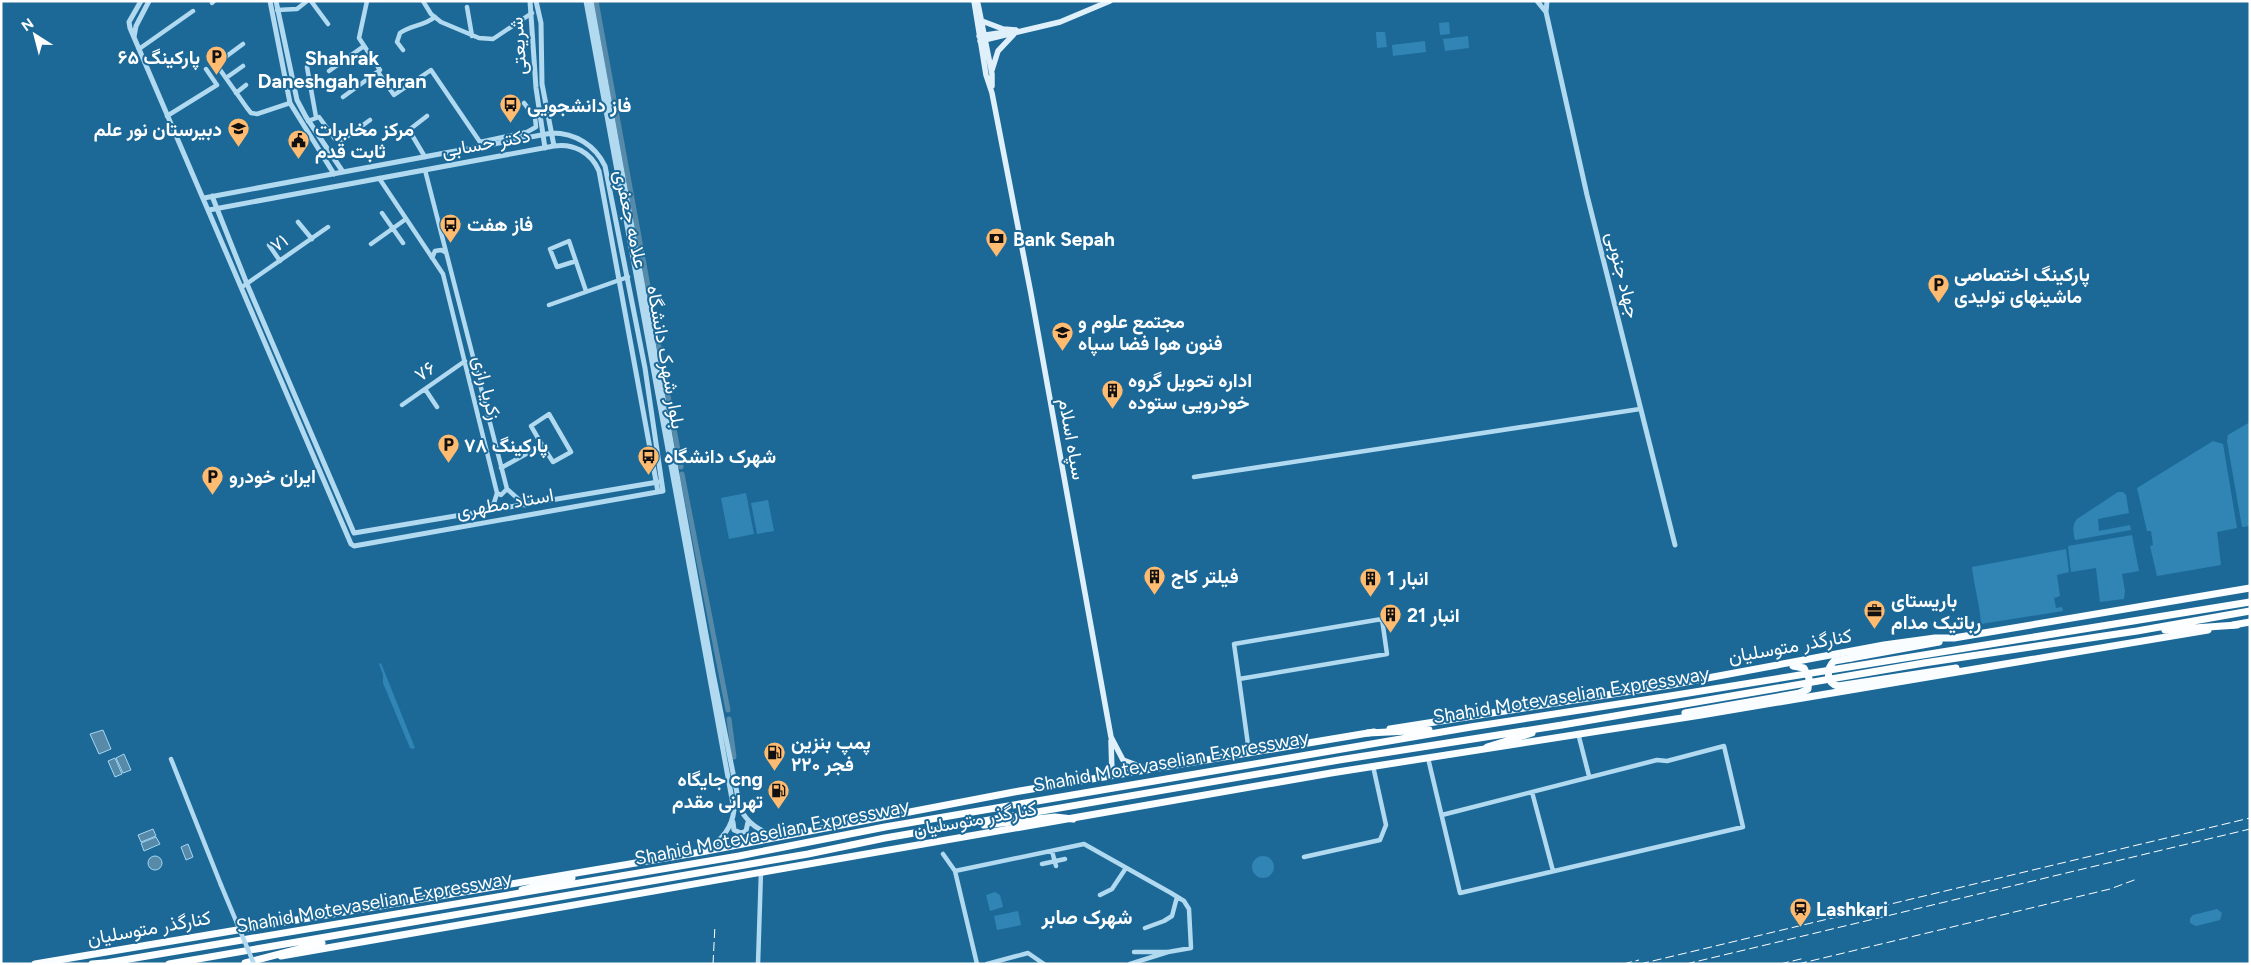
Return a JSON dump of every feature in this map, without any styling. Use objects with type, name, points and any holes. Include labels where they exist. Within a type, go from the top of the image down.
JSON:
[{"type":"highway","name":"Shahid Motevaselian Expressway","points":[[92,964],[739,856],[894,825],[1471,726],[1670,696],[2250,602]]},
{"type":"highway","name":"Shahid Motevaselian Expressway","points":[[169,964],[798,856],[961,825],[1348,758],[1562,725],[1924,663],[2137,631],[2250,611]]},
{"type":"highway","points":[[2137,631],[2237,625]]},
{"type":"highway","points":[[1487,747],[1562,725]]},
{"type":"highway","points":[[1368,733],[1471,726]]},
{"type":"highway","points":[[961,825],[995,825],[1054,817],[1073,818]]},
{"type":"highway","points":[[242,963],[367,931]]},
{"type":"main road","name":"سپاه اسلام","points":[[976,1],[982,21],[982,38],[992,74],[992,93]]},
{"type":"main road","name":"سپاه اسلام","points":[[976,1],[1111,737],[1123,760],[1149,770]]},
{"type":"main road","points":[[982,21],[1016,32],[1059,20],[1103,1]]},
{"type":"main road","points":[[982,38],[1060,22],[1110,1]]},
{"type":"main road","points":[[992,74],[998,51],[1016,32]]},
{"type":"main road","name":"کنارگذر متوسلیان","points":[[35,964],[701,852],[876,817],[1249,752],[1675,684],[1884,645],[1935,638],[1954,638],[2250,588]]},
{"type":"main road","name":"کنارگذر متوسلیان","points":[[242,963],[596,902],[761,871],[1373,766],[1624,727],[2250,622]]},
{"type":"main road","points":[[1954,638],[1922,646],[1834,661],[1829,668],[1828,676],[1834,685],[1838,686],[1947,669],[1997,665]]},
{"type":"main road","points":[[1624,727],[1648,719],[1800,693],[1808,689],[1809,678],[1804,668],[1792,666],[1675,684]]},
{"type":"main road","points":[[1108,778],[1112,773],[1111,737]]},
{"type":"main road","points":[[496,897],[616,866]]},
{"type":"street","points":[[141,1],[129,25],[167,116],[244,286],[306,430]]},
{"type":"street","points":[[134,38],[136,26],[149,1]]},
{"type":"street","points":[[270,1],[290,103],[334,174]]},
{"type":"street","points":[[276,1],[297,100],[308,121],[343,172]]},
{"type":"street","points":[[277,10],[297,9],[309,1],[328,24]]},
{"type":"street","points":[[367,1],[359,38],[380,70],[378,72],[394,95],[431,70],[480,142],[527,132],[536,128],[534,117],[524,103]]},
{"type":"street","name":"شریعتی","points":[[530,1],[534,66],[545,148]]},
{"type":"street","name":"شریعتی","points":[[536,1],[541,23],[542,84],[554,146]]},
{"type":"street","name":"بلوار شهرک دانشگاه","points":[[586,1],[719,717],[740,808],[748,822]]},
{"type":"street","name":"بلوار شهرک دانشگاه","points":[[591,1],[719,717],[734,810],[732,822]]},
{"type":"street","name":"جهاد جنوبی","points":[[1536,1],[1546,12]]},
{"type":"street","name":"جهاد جنوبی","points":[[1547,1],[1546,12],[1588,195],[1675,544]]},
{"type":"street","points":[[424,2],[435,17],[452,29],[472,36],[493,39],[532,13]]},
{"type":"street","points":[[467,7],[472,36]]},
{"type":"street","points":[[139,49],[193,11]]},
{"type":"street","points":[[403,50],[397,42],[400,33],[411,27],[429,22],[435,17]]},
{"type":"street","points":[[243,44],[216,64],[251,113],[257,114],[290,103]]},
{"type":"street","points":[[329,71],[364,46]]},
{"type":"street","points":[[226,78],[244,66]]},
{"type":"street","points":[[307,67],[316,116],[319,117],[335,139],[340,141],[370,120]]},
{"type":"street","points":[[167,116],[217,85],[206,69]]},
{"type":"street","points":[[343,97],[378,72]]},
{"type":"street","points":[[236,93],[246,85]]},
{"type":"street","points":[[308,121],[316,116]]},
{"type":"street","points":[[425,157],[409,130],[427,116]]},
{"type":"street","name":"دکتر حسابی","points":[[204,198],[552,133]]},
{"type":"street","name":"علامه جعفری","points":[[552,133],[574,135],[600,156],[605,166],[645,368],[659,482]]},
{"type":"street","name":"علامه جعفری","points":[[554,146],[565,144],[575,146],[596,163],[599,171],[661,491]]},
{"type":"street","name":"دکتر حسابی","points":[[209,210],[554,146]]},
{"type":"street","name":"زکریا رازی","points":[[425,170],[507,489]]},
{"type":"street","name":"زکریا رازی","points":[[378,178],[444,274],[497,493]]},
{"type":"street","points":[[212,196],[244,286]]},
{"type":"street","points":[[382,213],[403,243]]},
{"type":"street","points":[[371,244],[406,219]]},
{"type":"street","points":[[298,222],[312,239]]},
{"type":"street","name":"۷۱","points":[[244,286],[328,227]]},
{"type":"street","points":[[576,261],[557,267],[550,249],[569,241],[576,261],[586,291]]},
{"type":"street","points":[[269,245],[280,261]]},
{"type":"street","points":[[432,258],[435,251],[441,250],[445,252]]},
{"type":"street","points":[[549,305],[628,277]]},
{"type":"street","name":"۷۶","points":[[402,405],[465,362]]},
{"type":"street","points":[[467,372],[475,370]]},
{"type":"street","points":[[425,389],[437,407]]},
{"type":"street","points":[[1194,476],[1640,409]]},
{"type":"street","points":[[549,414],[571,452],[553,462],[542,445],[531,426],[549,414]]},
{"type":"street","name":"استاد مطهری","points":[[306,430],[352,531],[357,534],[659,482]]},
{"type":"street","name":"استاد مطهری","points":[[306,430],[353,546],[661,491]]},
{"type":"street","points":[[501,468],[542,445]]},
{"type":"street","points":[[488,456],[497,453]]},
{"type":"street","points":[[485,512],[494,502],[497,493],[505,493],[507,489],[525,505]]},
{"type":"street","points":[[1239,679],[1387,654],[1382,619],[1234,644],[1249,752]]},
{"type":"street","points":[[1578,733],[1590,776]]},
{"type":"street","points":[[1428,758],[1460,893],[1743,827],[1724,746],[1667,761],[1657,760],[1590,776],[1442,815]]},
{"type":"street","points":[[171,759],[254,964]]},
{"type":"street","points":[[1304,857],[1380,840],[1386,825],[1373,766]]},
{"type":"street","points":[[1532,792],[1553,871]]},
{"type":"street","points":[[732,822],[734,830],[741,833],[746,831],[748,822],[756,828],[778,838]]},
{"type":"street","points":[[701,852],[722,838],[732,822]]},
{"type":"street","points":[[955,871],[1084,844],[1184,901],[1189,910],[1191,948],[1168,952],[1130,964]]},
{"type":"street","points":[[1052,851],[1056,864]]},
{"type":"street","points":[[943,854],[955,871],[977,964]]},
{"type":"street","points":[[1042,864],[1056,864],[1065,860]]},
{"type":"street","points":[[1100,895],[1112,889],[1126,868]]},
{"type":"street","points":[[758,964],[761,871]]},
{"type":"street","points":[[1145,928],[1172,916],[1177,897]]},
{"type":"street","points":[[987,964],[1028,952],[1044,964]]},
{"type":"street","points":[[1134,952],[1168,952]]},
{"type":"shaded area","points":[[1449,22],[1450,34],[1440,35],[1439,23]]},
{"type":"shaded area","points":[[1376,32],[1385,32],[1387,47],[1377,48]]},
{"type":"shaded area","points":[[1468,36],[1469,48],[1445,51],[1443,39]]},
{"type":"shaded area","points":[[1425,41],[1426,52],[1393,56],[1392,45]]},
{"type":"shaded area","points":[[2250,422],[2250,526],[2242,527],[2227,441],[2228,435]]},
{"type":"shaded area","points":[[2213,441],[2223,444],[2237,528],[2217,532],[2221,565],[2157,576],[2150,546],[2153,545],[2151,531],[2147,531],[2137,488]]},
{"type":"shaded area","points":[[2118,492],[2123,492],[2126,495],[2129,513],[2098,519],[2099,531],[2130,525],[2131,530],[2075,540],[2073,529],[2077,519]]},
{"type":"shaded area","points":[[746,493],[754,534],[729,539],[721,498]]},
{"type":"shaded area","points":[[768,500],[774,531],[757,534],[751,503]]},
{"type":"shaded area","points":[[2132,535],[2139,571],[2122,574],[2125,591],[2124,599],[2100,602],[2096,568],[2071,572],[2068,546]]},
{"type":"shaded area","points":[[2066,549],[2069,572],[2057,575],[2060,596],[2054,598],[2056,608],[2062,607],[2063,611],[1981,624],[1972,567]]},
{"type":"shaded area","points":[[381,663],[415,748],[413,749],[410,748],[383,683],[383,675],[379,664]]},
{"type":"shaded area","points":[[103,730],[111,749],[99,754],[90,734]]},
{"type":"shaded area","points":[[124,754],[131,770],[123,773],[116,758]]},
{"type":"shaded area","points":[[115,758],[122,774],[115,777],[108,761]]},
{"type":"shaded area","points":[[153,829],[156,836],[141,842],[138,835]]},
{"type":"shaded area","points":[[156,837],[160,844],[144,851],[141,843]]},
{"type":"shaded area","points":[[188,844],[193,857],[186,860],[181,847]]},
{"type":"shaded area","points":[[155,856],[160,858],[162,863],[160,868],[155,870],[150,868],[148,863],[150,858]]},
{"type":"shaded area","points":[[1263,856],[1271,859],[1274,867],[1271,875],[1263,878],[1255,875],[1252,867],[1255,859]]},
{"type":"shaded area","points":[[995,892],[1000,895],[1003,907],[990,911],[986,895]]},
{"type":"shaded area","points":[[2217,909],[2222,913],[2220,920],[2196,926],[2190,923],[2190,918],[2193,915]]},
{"type":"shaded area","points":[[1018,911],[1021,925],[997,930],[994,916]]},
{"type":"waterway","points":[[596,1],[681,467]]},
{"type":"waterway","points":[[682,474],[728,710]]},
{"type":"waterway","points":[[729,719],[734,757]]},
{"type":"railway","points":[[1640,964],[2250,818]]},
{"type":"railway","points":[[1686,964],[2250,829]]},
{"type":"railway","points":[[1798,964],[2110,889],[2137,879]]},
{"type":"railway","points":[[713,964],[715,925]]},
{"type":"railway","points":[[1780,964],[1805,958]]},
{"type":"railway","points":[[1623,964],[1639,960]]},
{"type":"place","name":"پارکینگ ۶۵","points":[[216,76]]},
{"type":"place","name":"فاز دانشجویی","points":[[511,124]]},
{"type":"place","name":"دبیرستان نور علم","points":[[238,148]]},
{"type":"place","name":"مرکز مخابرات ثابت قدم","points":[[299,159]]},
{"type":"place","name":"فاز هفت","points":[[451,243]]},
{"type":"place","name":"Bank Sepah","points":[[997,258]]},
{"type":"place","name":"پارکینگ اختصاصی ماشینهای تولیدی","points":[[1938,304]]},
{"type":"place","name":"مجتمع علوم و فنون هوا فضا سپاه","points":[[1062,351]]},
{"type":"place","name":"اداره تحویل گروه خودرویی ستوده","points":[[1112,410]]},
{"type":"place","name":"پارکینگ ۷۸","points":[[448,464]]},
{"type":"place","name":"شهرک دانشگاه","points":[[648,475]]},
{"type":"place","name":"ایران خودرو","points":[[213,495]]},
{"type":"place","name":"فیلتر کاج","points":[[1155,595]]},
{"type":"place","name":"انبار 1","points":[[1371,597]]},
{"type":"place","name":"باریستای رباتیک مدام","points":[[1875,630]]},
{"type":"place","name":"انبار 21","points":[[1391,634]]},
{"type":"place","name":"پمپ بنزین ۲۲۰ فجر","points":[[775,772]]},
{"type":"place","name":"جایگاه cng تهرانی مقدم","points":[[779,809]]},
{"type":"place","name":"Lashkari","points":[[1800,928]]},
{"type":"district","name":"Shahrak Daneshgah Tehran","points":[[342,70]]},
{"type":"district","name":"شهرک صابر","points":[[1087,917]]}]
